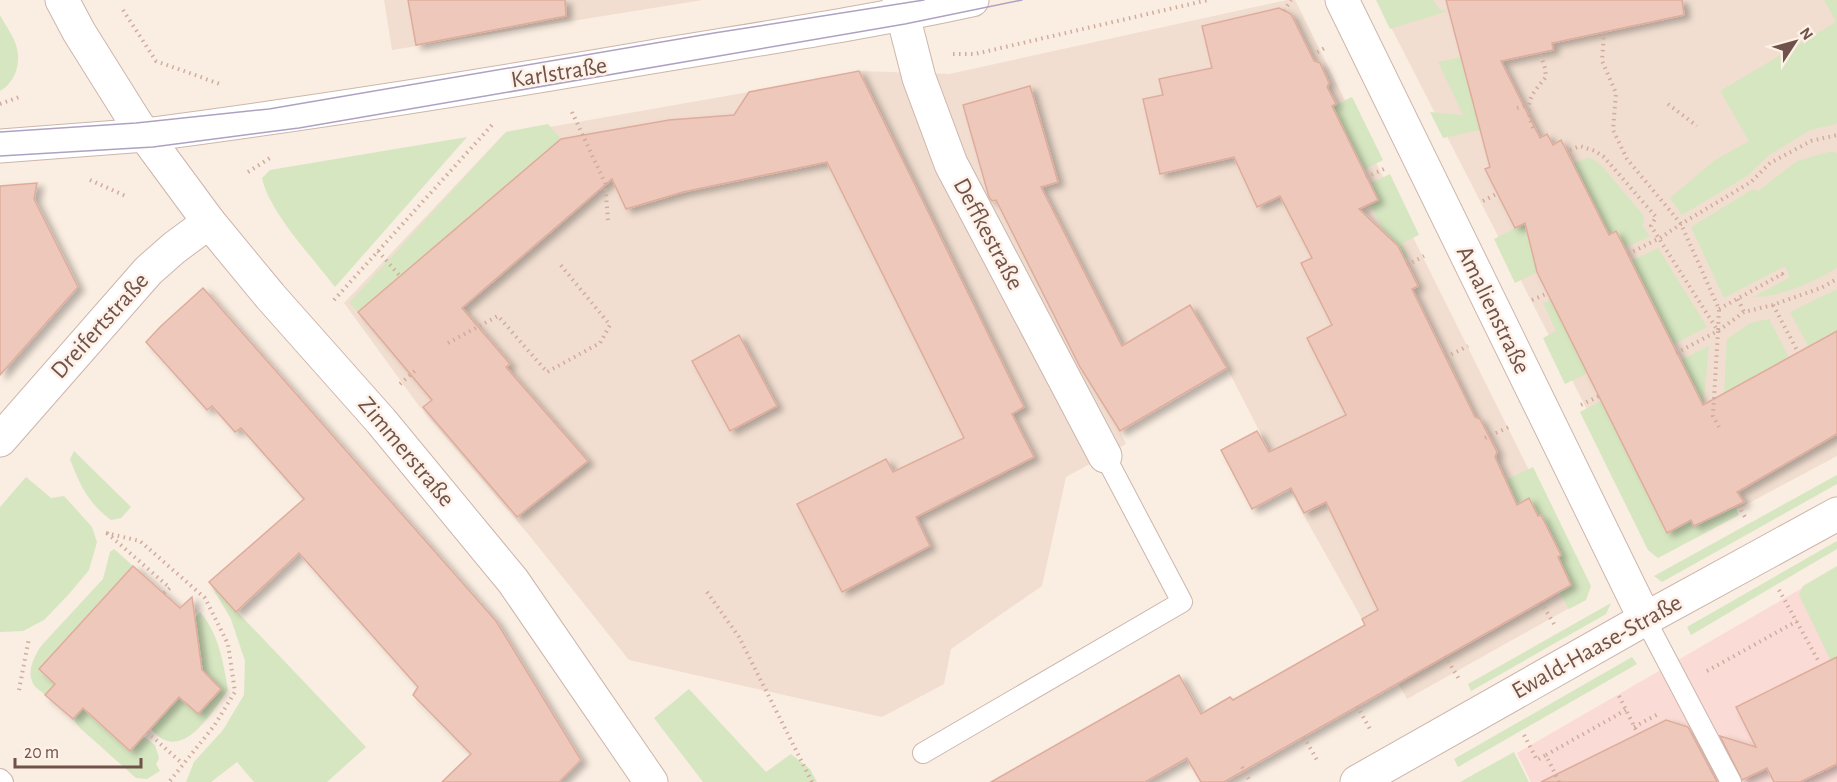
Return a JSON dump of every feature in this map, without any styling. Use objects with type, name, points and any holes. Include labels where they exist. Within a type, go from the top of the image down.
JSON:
[{"type":"street","name":"Zimmerstraße","points":[[62,0],[79,32],[145,135],[209,222],[270,296],[381,421],[513,581],[651,782]]},
{"type":"street","name":"Karlstraße","points":[[0,146],[145,135],[271,119],[399,99],[901,7],[972,0]]},
{"type":"street","name":"Amalienstraße","points":[[1342,0],[1645,619]]},
{"type":"street","name":"Deffkestraße","points":[[901,7],[919,78],[951,164],[1105,456]]},
{"type":"street","name":"Dreifertstraße","points":[[0,440],[148,271],[209,222]]},
{"type":"street","name":"Ewald-Haase-Straße","points":[[1357,782],[1645,619],[1837,514]]},
{"type":"lane","points":[[923,753],[1182,602],[1105,456]]},
{"type":"lane","points":[[1645,619],[1731,782]]},
{"type":"path","points":[[1284,11],[1291,0]]},
{"type":"path","points":[[123,10],[156,61],[226,86]]},
{"type":"path","points":[[1604,32],[1602,61],[1616,93],[1613,130],[1627,159],[1681,224],[1719,309],[1713,416],[1719,427]]},
{"type":"path","points":[[1533,128],[1528,105],[1533,93],[1546,77],[1540,53]]},
{"type":"path","points":[[0,105],[19,97]]},
{"type":"path","points":[[1668,104],[1697,126]]},
{"type":"path","points":[[1516,108],[1528,105]]},
{"type":"path","points":[[572,112],[604,183],[608,220]]},
{"type":"path","points":[[334,300],[492,125]]},
{"type":"path","points":[[1628,254],[1660,238],[1751,182],[1770,163],[1811,141],[1837,135]]},
{"type":"path","points":[[1570,150],[1580,146],[1604,157],[1656,217],[1652,226],[1718,331]]},
{"type":"path","points":[[82,176],[128,197]]},
{"type":"path","points":[[1489,198],[1498,193]]},
{"type":"path","points":[[378,251],[400,276]]},
{"type":"path","points":[[448,343],[498,316],[547,372],[600,343],[610,325],[559,263]]},
{"type":"path","points":[[1719,309],[1782,274],[1785,279]]},
{"type":"path","points":[[1676,353],[1718,331],[1744,312],[1773,305],[1821,288],[1837,279]]},
{"type":"path","points":[[1537,298],[1548,293]]},
{"type":"path","points":[[1738,299],[1744,312]]},
{"type":"path","points":[[1773,305],[1798,352]]},
{"type":"path","points":[[1446,357],[1473,344]]},
{"type":"path","points":[[399,385],[417,369]]},
{"type":"path","points":[[1589,401],[1599,396]]},
{"type":"path","points":[[1485,438],[1512,425]]},
{"type":"path","points":[[1738,505],[1745,517]]},
{"type":"path","points":[[164,593],[170,588],[106,533],[140,541],[205,598],[228,644],[235,692],[214,726],[169,782]]},
{"type":"path","points":[[1779,590],[1818,660]]},
{"type":"path","points":[[707,592],[739,637],[812,782]]},
{"type":"path","points":[[1541,602],[1554,624]]},
{"type":"path","points":[[1680,686],[1797,621]]},
{"type":"path","points":[[19,690],[29,638]]},
{"type":"path","points":[[1446,656],[1459,679]]},
{"type":"path","points":[[1619,696],[1638,734]]},
{"type":"path","points":[[1358,706],[1371,730]]},
{"type":"path","points":[[1524,735],[1537,760],[1626,710]]},
{"type":"path","points":[[1634,726],[1662,712]]},
{"type":"path","points":[[147,732],[183,764]]},
{"type":"path","points":[[1304,736],[1317,760]]},
{"type":"path","points":[[1546,755],[1559,782]]},
{"type":"path","points":[[1242,767],[1250,781]]},
{"type":"shaded area","points":[[384,0],[703,0],[392,50]]},
{"type":"shaded area","points":[[1295,0],[1587,587],[1580,602],[1407,699],[1289,489],[1227,368],[1120,431],[1126,444],[1066,477],[1042,586],[951,649],[944,684],[882,717],[629,660],[528,534],[419,406],[344,303],[503,135],[859,71],[949,74]]},
{"type":"shaded area","points":[[1377,0],[1837,0],[1837,456],[1658,548]]},
{"type":"shaded area","points":[[1837,568],[1837,782],[1531,782],[1517,753]]},
{"type":"green space","points":[[1376,0],[1433,0],[1440,10],[1448,11],[1390,29]]},
{"type":"green space","points":[[1824,0],[1837,0],[1836,124],[1810,130],[1768,156],[1747,176],[1682,215],[1670,198],[1715,160],[1749,141],[1720,91],[1836,22]]},
{"type":"green space","points":[[0,15],[15,41],[18,65],[10,83],[0,91]]},
{"type":"green space","points":[[1461,57],[1480,130],[1443,138],[1430,112],[1463,115],[1438,62]]},
{"type":"green space","points":[[1352,97],[1383,160],[1363,170],[1323,111]]},
{"type":"green space","points":[[548,124],[561,139],[358,312],[349,303],[506,132]]},
{"type":"green space","points":[[467,137],[335,287],[283,220],[266,191],[262,178],[270,170]]},
{"type":"green space","points":[[1832,151],[1837,153],[1837,268],[1797,288],[1754,297],[1790,277],[1785,266],[1724,298],[1691,227],[1753,189],[1758,191],[1797,161]]},
{"type":"green space","points":[[1589,157],[1601,165],[1644,216],[1643,227],[1650,236],[1624,248],[1617,231],[1609,235],[1573,164]]},
{"type":"green space","points":[[1390,174],[1419,235],[1402,243],[1408,257],[1404,259],[1395,244],[1391,246],[1370,204],[1378,200],[1369,184]]},
{"type":"green space","points":[[1525,223],[1537,272],[1515,283],[1494,239]]},
{"type":"green space","points":[[1658,248],[1707,327],[1672,345],[1631,261]]},
{"type":"green space","points":[[1837,289],[1837,341],[1832,333],[1808,346],[1790,312]]},
{"type":"green space","points":[[1551,300],[1565,328],[1575,323],[1588,373],[1565,384],[1543,338],[1556,331],[1543,303]]},
{"type":"green space","points":[[1769,319],[1789,357],[1753,377],[1765,399],[1723,412],[1727,339],[1750,323]]},
{"type":"green space","points":[[1709,346],[1702,420],[1680,360]]},
{"type":"green space","points":[[1601,401],[1666,533],[1691,520],[1694,526],[1735,506],[1739,515],[1658,558],[1648,550],[1580,412]]},
{"type":"green space","points":[[74,451],[131,507],[121,518],[111,520],[90,500],[70,459]]},
{"type":"green space","points":[[1533,467],[1591,586],[1586,600],[1569,609],[1559,592],[1571,585],[1558,557],[1561,555],[1542,515],[1538,516],[1529,498],[1518,504],[1506,480]]},
{"type":"green space","points":[[1837,475],[1837,484],[1662,582],[1654,576]]},
{"type":"green space","points":[[26,477],[51,498],[64,496],[92,527],[97,542],[89,570],[44,620],[23,631],[0,632],[0,507]]},
{"type":"green space","points":[[1837,541],[1837,549],[1691,635],[1687,627]]},
{"type":"green space","points":[[114,549],[133,566],[39,669],[55,684],[45,695],[32,680],[31,670],[36,655],[41,646],[103,579],[110,552]]},
{"type":"green space","points":[[1837,566],[1837,658],[1831,661],[1799,595],[1803,586]]},
{"type":"green space","points":[[209,582],[366,747],[327,782],[254,782],[237,762],[211,782],[186,782],[194,762],[223,730],[244,695],[245,661],[231,619]]},
{"type":"green space","points":[[1611,603],[1606,614],[1471,691],[1468,684]]},
{"type":"green space","points":[[200,612],[216,639],[228,690],[200,727],[191,735],[171,742],[160,737],[150,728],[179,697],[198,714],[221,689],[202,670],[182,632]]},
{"type":"green space","points":[[1632,657],[1637,664],[1458,767],[1454,759]]},
{"type":"green space","points":[[689,689],[766,772],[791,754],[810,769],[817,782],[703,782],[654,718]]},
{"type":"green space","points":[[83,709],[130,751],[143,736],[155,745],[159,758],[156,764],[160,771],[147,779],[136,778],[73,719]]},
{"type":"green space","points":[[1514,752],[1529,782],[1460,782]]},
{"type":"building","points":[[408,0],[565,0],[566,16],[416,45]]},
{"type":"building","points":[[1446,0],[1682,0],[1684,15],[1552,43],[1553,50],[1501,61],[1540,138],[1547,134],[1553,145],[1561,140],[1609,235],[1616,231],[1703,405],[1837,331],[1837,434],[1737,492],[1744,502],[1694,526],[1691,520],[1667,533],[1537,272],[1525,223],[1515,228],[1485,169],[1490,167]]},
{"type":"building","points":[[1279,8],[1291,14],[1314,61],[1320,63],[1329,83],[1327,87],[1336,104],[1332,106],[1378,200],[1359,209],[1398,246],[1418,286],[1412,289],[1475,417],[1480,419],[1497,452],[1495,457],[1517,505],[1529,498],[1538,516],[1541,515],[1561,555],[1558,557],[1571,585],[1224,782],[1201,782],[1187,758],[1145,782],[991,782],[1179,675],[1201,714],[1230,697],[1233,700],[1365,625],[1362,619],[1378,610],[1326,502],[1304,513],[1291,488],[1252,509],[1221,450],[1257,431],[1269,452],[1346,415],[1307,338],[1332,325],[1301,263],[1312,258],[1280,196],[1257,207],[1234,157],[1160,174],[1143,99],[1163,95],[1159,79],[1212,68],[1202,26]]},
{"type":"building","points":[[859,71],[1024,407],[1012,414],[1034,457],[916,517],[930,546],[842,592],[797,504],[886,459],[893,472],[964,438],[827,162],[683,192],[626,209],[612,179],[462,308],[510,364],[506,367],[588,461],[517,517],[423,407],[432,400],[358,312],[561,139],[669,120],[734,115],[749,92]]},
{"type":"building","points":[[1030,86],[1058,182],[1041,187],[1122,346],[1190,305],[1227,368],[1120,431],[1080,367],[996,200],[992,201],[989,197],[963,105]]},
{"type":"building","points":[[37,183],[34,199],[78,287],[0,375],[0,186]]},
{"type":"building","points":[[203,288],[496,621],[581,760],[559,782],[442,782],[471,754],[413,695],[418,687],[299,553],[236,612],[209,582],[304,499],[241,428],[235,432],[212,406],[207,410],[146,342]]},
{"type":"building","points":[[739,335],[777,406],[730,431],[692,361]]},
{"type":"building","points":[[133,566],[180,608],[192,597],[202,670],[221,689],[198,714],[179,697],[130,751],[83,708],[73,719],[45,695],[55,684],[39,669]]},
{"type":"building","points":[[1837,657],[1837,764],[1800,782],[1774,782],[1767,768],[1742,780],[1720,736],[1756,747],[1736,707]]},
{"type":"building","points":[[1666,720],[1688,727],[1717,782],[1541,782]]},
{"type":"tram line","points":[[0,132],[136,123],[269,109],[714,33],[924,0]]},
{"type":"tram line","points":[[0,156],[153,147],[299,128],[905,24],[1022,0]]}]
